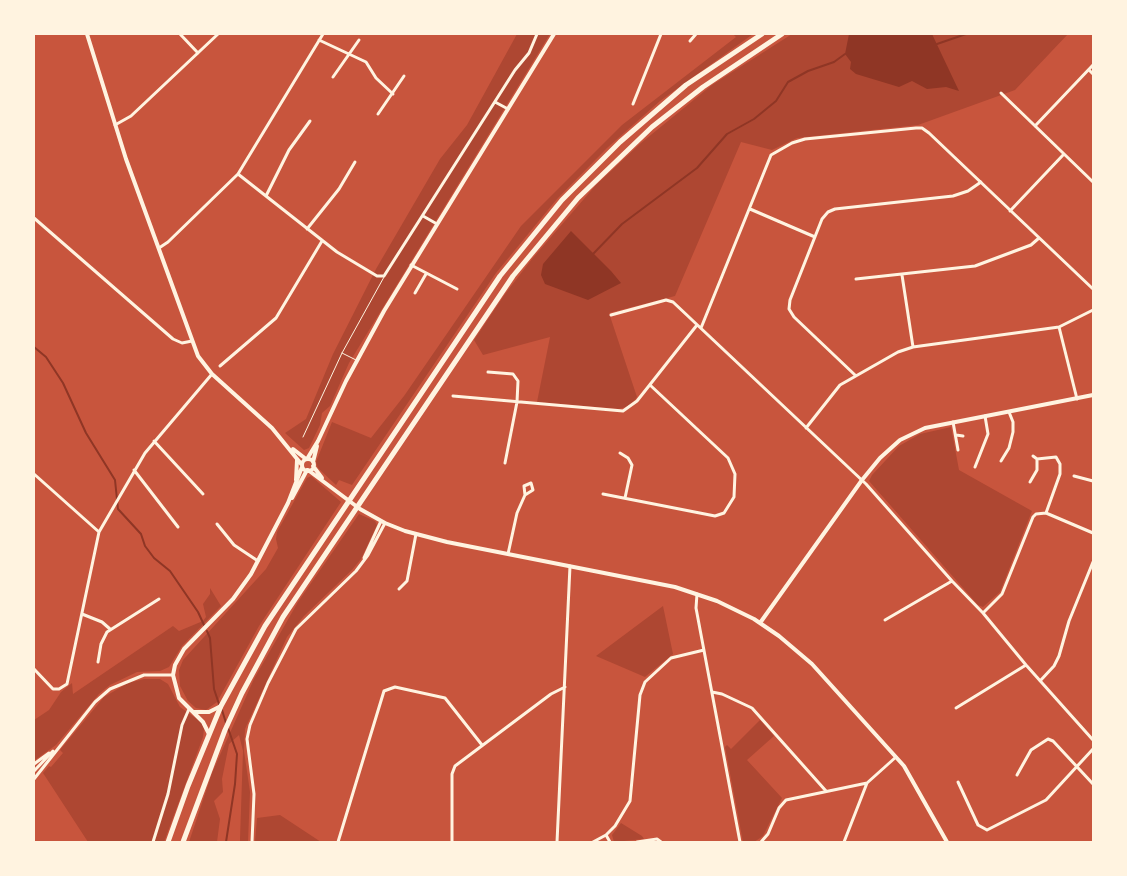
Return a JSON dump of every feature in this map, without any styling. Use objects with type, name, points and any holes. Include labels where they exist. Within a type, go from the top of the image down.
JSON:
[{"type":"main road","points":[[168,842],[221,706],[265,626],[461,332],[533,233],[588,172],[652,113],[686,85],[762,34]]},
{"type":"main road","points":[[183,842],[225,730],[242,693],[283,617],[513,276],[578,198],[652,127],[703,87],[782,34]]},
{"type":"street","points":[[87,34],[114,125],[200,360],[212,374],[252,408],[287,445],[302,466],[381,521],[416,534],[675,587],[731,607],[760,623],[790,644],[812,664],[896,757],[919,788],[947,842]]},
{"type":"street","points":[[180,34],[198,53]]},
{"type":"street","points":[[114,125],[131,116],[218,34]]},
{"type":"street","points":[[158,248],[168,242],[238,174],[323,34]]},
{"type":"street","points":[[238,174],[322,241],[369,272],[377,276],[384,276],[390,270],[495,102],[529,53],[537,34]]},
{"type":"street","points":[[288,503],[302,466],[318,441],[356,361],[411,266],[554,34]]},
{"type":"street","points":[[633,104],[661,34]]},
{"type":"street","points":[[690,41],[696,34]]},
{"type":"street","points":[[319,40],[366,62],[376,78],[393,94]]},
{"type":"street","points":[[333,77],[359,40]]},
{"type":"street","points":[[1035,126],[1093,65]]},
{"type":"street","points":[[1089,70],[1093,74]]},
{"type":"street","points":[[378,114],[404,76]]},
{"type":"street","points":[[1001,93],[1093,182]]},
{"type":"street","points":[[495,102],[508,109]]},
{"type":"street","points":[[266,196],[289,150],[310,121]]},
{"type":"street","points":[[701,328],[771,155],[792,143],[810,138],[922,128],[1093,289]]},
{"type":"street","points":[[1010,211],[1064,154]]},
{"type":"street","points":[[307,229],[339,189],[354,162]]},
{"type":"street","points":[[855,375],[794,318],[789,309],[790,300],[822,219],[831,210],[953,196],[968,191],[981,182]]},
{"type":"street","points":[[750,209],[815,237]]},
{"type":"street","points":[[423,216],[437,224]]},
{"type":"street","points":[[34,218],[173,340],[182,343],[192,341]]},
{"type":"street","points":[[856,279],[981,265],[1031,245],[1039,238]]},
{"type":"street","points":[[220,366],[276,318],[322,241]]},
{"type":"street","points":[[411,266],[457,289]]},
{"type":"street","points":[[415,293],[426,274]]},
{"type":"street","points":[[902,274],[913,347]]},
{"type":"street","points":[[611,315],[669,300],[701,328],[862,480],[983,613],[1026,666],[1093,740]]},
{"type":"street","points":[[806,428],[836,388],[886,357],[913,347],[1059,327],[1093,310]]},
{"type":"street","points":[[453,396],[619,412],[634,405],[697,325]]},
{"type":"street","points":[[1059,327],[1077,399]]},
{"type":"street","points":[[488,372],[516,376],[518,381],[505,463]]},
{"type":"street","points":[[34,669],[49,686],[55,689],[64,688],[68,682],[99,532],[134,470],[154,442],[212,374]]},
{"type":"street","points":[[603,494],[715,516],[726,510],[736,489],[735,474],[728,458],[650,385]]},
{"type":"street","points":[[760,623],[862,480],[880,458],[900,440],[925,428],[1093,395]]},
{"type":"street","points":[[1001,461],[1009,448],[1013,432],[1014,422],[1009,412]]},
{"type":"street","points":[[975,467],[988,434],[985,416]]},
{"type":"street","points":[[953,422],[958,450]]},
{"type":"street","points":[[956,435],[963,436]]},
{"type":"street","points":[[209,734],[203,722],[179,698],[173,675],[180,655],[233,599],[258,561],[288,503],[313,464],[318,441]]},
{"type":"street","points":[[154,442],[203,494]]},
{"type":"street","points":[[287,445],[302,453],[312,452]]},
{"type":"street","points":[[292,448],[313,464],[325,482]]},
{"type":"street","points":[[620,453],[628,458],[632,465],[625,498]]},
{"type":"street","points":[[1033,456],[1037,459],[1054,456],[1060,464],[1060,474],[1046,513]]},
{"type":"street","points":[[292,492],[298,471],[296,457]]},
{"type":"street","points":[[1030,482],[1037,470],[1037,459]]},
{"type":"street","points":[[134,470],[178,527]]},
{"type":"street","points":[[34,474],[99,532]]},
{"type":"street","points":[[1074,476],[1093,482]]},
{"type":"street","points":[[508,554],[517,513],[525,495]]},
{"type":"street","points":[[983,613],[1005,589],[1033,517],[1046,513],[1093,533]]},
{"type":"street","points":[[252,842],[254,794],[247,739],[250,725],[268,683],[296,629],[364,561],[381,521]]},
{"type":"street","points":[[217,524],[234,545],[258,561]]},
{"type":"street","points":[[399,589],[407,581],[416,534]]},
{"type":"street","points":[[1040,680],[1057,661],[1069,621],[1093,562]]},
{"type":"street","points":[[557,842],[570,566]]},
{"type":"street","points":[[885,620],[952,581]]},
{"type":"street","points":[[698,594],[695,602],[740,842]]},
{"type":"street","points":[[98,662],[103,638],[110,629],[159,599]]},
{"type":"street","points":[[82,614],[102,622],[110,629]]},
{"type":"street","points":[[593,842],[606,835],[621,818],[630,801],[642,688],[649,677],[671,658],[704,650]]},
{"type":"street","points":[[956,708],[1026,666]]},
{"type":"street","points":[[34,771],[60,746],[95,702],[110,689],[144,675],[173,675]]},
{"type":"street","points":[[452,842],[454,770],[458,763],[551,694],[565,686]]},
{"type":"street","points":[[333,842],[339,841],[384,691],[395,688],[445,698],[482,745]]},
{"type":"street","points":[[712,692],[722,694],[752,708],[826,791]]},
{"type":"street","points":[[191,710],[209,712],[221,706]]},
{"type":"street","points":[[153,842],[168,794],[182,724],[191,710]]},
{"type":"street","points":[[1017,775],[1031,750],[1048,739],[1053,741],[1093,784]]},
{"type":"street","points":[[958,782],[978,826],[987,830],[1046,800],[1093,749]]},
{"type":"street","points":[[844,842],[867,783],[896,757]]},
{"type":"street","points":[[34,764],[47,758]]},
{"type":"street","points":[[34,779],[47,758]]},
{"type":"street","points":[[761,842],[768,834],[784,802],[867,783]]},
{"type":"street","points":[[606,835],[610,842]]},
{"type":"street","points":[[637,842],[657,839],[662,842]]},
{"type":"lane","points":[[303,437],[342,353],[384,276]]},
{"type":"lane","points":[[342,353],[356,361]]},
{"type":"shaded area","points":[[517,34],[550,34],[349,363],[330,406],[322,413],[320,425],[309,448],[304,450],[285,433],[306,419],[333,354],[376,269],[440,159],[467,125]]},
{"type":"shaded area","points":[[733,34],[753,34],[660,101],[607,148],[557,199],[496,273],[352,485],[339,480],[336,485],[318,468],[316,462],[332,422],[371,438],[404,396],[521,226],[622,125],[736,37]]},
{"type":"shaded area","points":[[792,34],[1068,34],[1015,90],[918,125],[797,138],[772,150],[741,142],[675,296],[609,313],[637,397],[634,401],[629,406],[619,409],[537,402],[550,337],[483,355],[474,340],[505,294],[532,259],[596,185],[641,143],[712,85]]},
{"type":"shaded area","points":[[849,34],[932,34],[959,91],[946,87],[927,89],[912,81],[899,87],[856,74],[850,69],[851,62],[845,54]]},
{"type":"shaded area","points":[[571,231],[621,283],[588,300],[545,284],[541,275],[543,264]]},
{"type":"shaded area","points":[[951,427],[959,470],[1032,511],[1000,592],[983,607],[978,605],[869,481],[872,475],[899,446],[920,434]]},
{"type":"shaded area","points":[[311,476],[341,502],[259,626],[217,702],[206,710],[196,708],[188,701],[180,686],[179,670],[183,660],[266,569],[278,548],[277,532],[307,478]]},
{"type":"shaded area","points":[[359,514],[375,521],[377,525],[361,559],[304,616],[287,637],[245,729],[244,751],[250,792],[248,842],[240,842],[243,751],[239,735],[229,744],[222,779],[223,792],[214,801],[220,819],[217,842],[189,842],[212,773],[254,679],[298,602]]},
{"type":"shaded area","points":[[210,588],[221,606],[182,646],[169,667],[160,671],[137,672],[110,685],[99,694],[56,745],[35,760],[34,720],[49,710],[61,692],[72,683],[73,694],[173,626],[179,631],[203,621],[206,617],[203,604],[210,594]]},
{"type":"shaded area","points":[[663,606],[673,654],[645,677],[596,656]]},
{"type":"shaded area","points":[[144,679],[160,679],[168,684],[180,707],[201,722],[204,729],[203,737],[164,842],[88,842],[43,773],[63,753],[60,750],[104,697],[128,683]]},
{"type":"shaded area","points":[[760,720],[774,736],[747,760],[782,798],[763,836],[754,842],[743,842],[725,747],[727,745],[731,749]]},
{"type":"shaded area","points":[[280,815],[321,842],[255,842],[257,818]]},
{"type":"shaded area","points":[[621,823],[644,839],[614,842],[612,835]]},
{"type":"waterway","points":[[937,44],[966,34]]},
{"type":"waterway","points":[[593,254],[622,224],[697,168],[727,134],[754,119],[776,101],[788,82],[808,71],[834,62],[845,54]]},
{"type":"waterway","points":[[34,347],[46,357],[63,383],[86,433],[115,480],[118,509],[141,534],[145,546],[154,558],[170,571],[198,612],[204,625]]},
{"type":"waterway","points":[[207,631],[210,638],[214,689],[219,704]]},
{"type":"waterway","points":[[222,710],[226,723]]},
{"type":"waterway","points":[[226,842],[235,784],[237,754],[228,728]]}]
